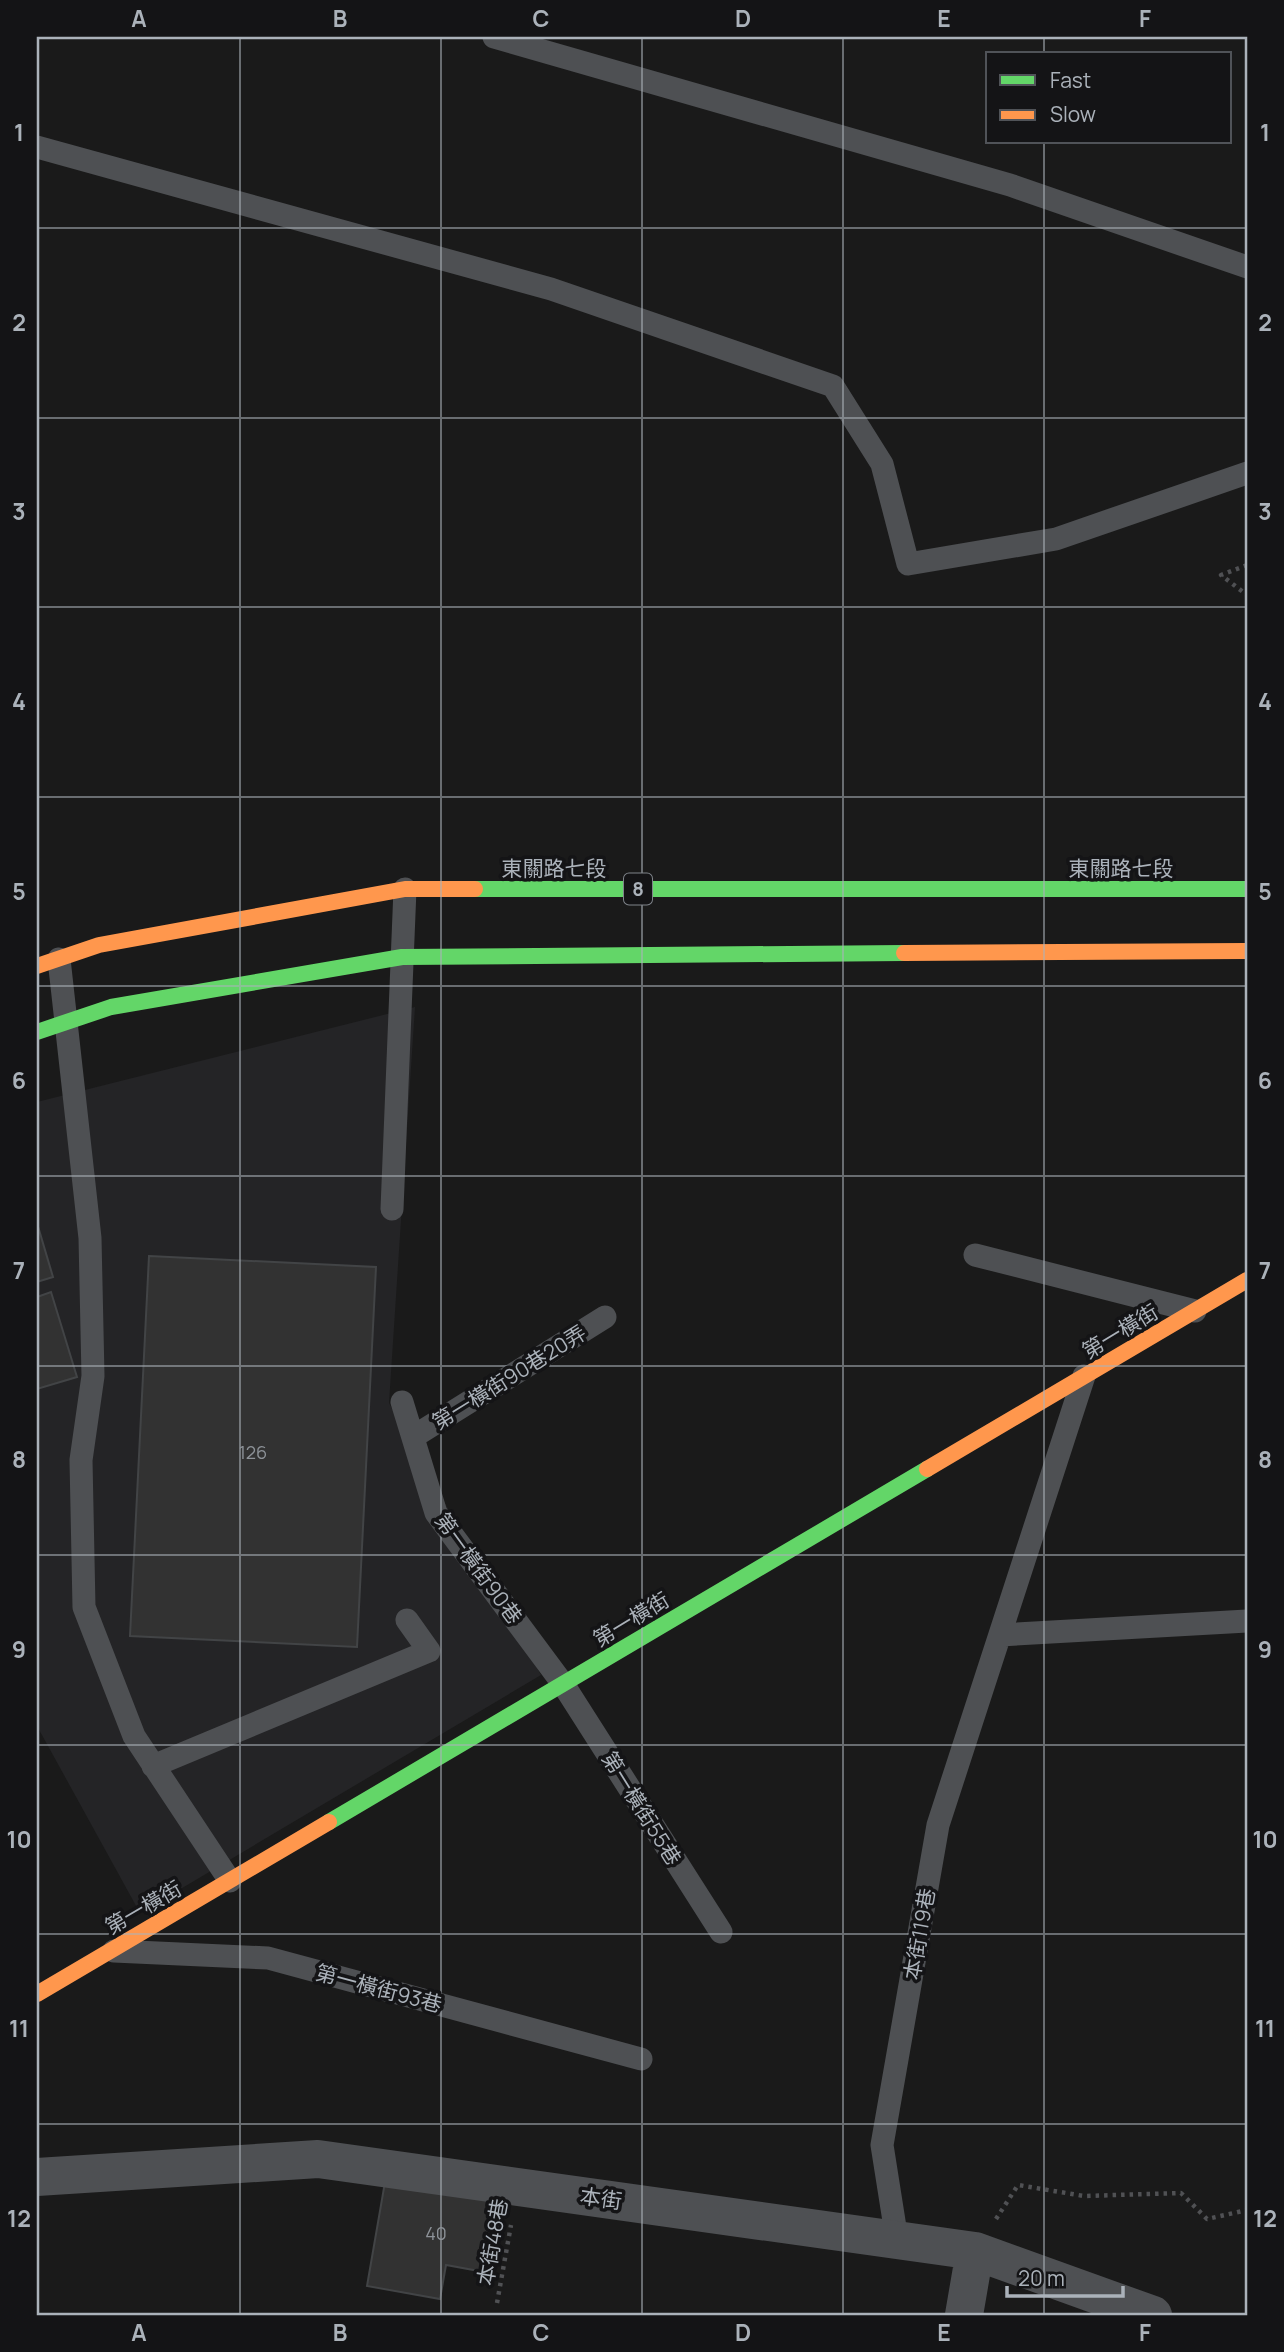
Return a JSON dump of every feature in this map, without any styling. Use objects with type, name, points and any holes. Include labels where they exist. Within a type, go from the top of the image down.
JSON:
[{"type":"main road","name":"東關路七段","points":[[37,966],[99,945],[405,889],[1247,889]]},
{"type":"main road","points":[[37,1032],[111,1007],[402,957],[1247,951]]},
{"type":"main road","name":"第一橫街","points":[[37,1994],[1247,1280]]},
{"type":"street","name":"本街","points":[[37,2177],[318,2159],[975,2251],[1153,2315]]},
{"type":"street","points":[[964,2315],[975,2251]]},
{"type":"lane","points":[[494,37],[1010,186],[1247,267]]},
{"type":"lane","points":[[37,147],[551,289],[833,386],[882,464],[908,564],[1056,539],[1247,472]]},
{"type":"lane","points":[[392,1209],[405,889]]},
{"type":"lane","points":[[59,958],[90,1238],[93,1376],[81,1460],[84,1607],[134,1736],[230,1881]]},
{"type":"lane","points":[[975,1255],[1195,1311]]},
{"type":"lane","name":"第一橫街90巷20弄","points":[[413,1437],[605,1317]]},
{"type":"lane","name":"本街119巷","points":[[897,2240],[882,2145],[938,1825],[1084,1377]]},
{"type":"lane","name":"第一橫街90巷","points":[[402,1402],[436,1513],[563,1684]]},
{"type":"lane","points":[[153,1766],[429,1651],[407,1620]]},
{"type":"lane","points":[[1000,1635],[1247,1621]]},
{"type":"lane","name":"第一橫街55巷","points":[[563,1684],[721,1932]]},
{"type":"lane","name":"第一橫街93巷","points":[[111,1950],[268,1958],[641,2059]]},
{"type":"path","points":[[1247,565],[1221,575],[1247,595]]},
{"type":"path","points":[[975,2251],[1018,2185],[1084,2196],[1181,2193],[1207,2219],[1247,2210]]},
{"type":"path","name":"本街48巷","points":[[497,2303],[518,2187]]},
{"type":"shaded area","points":[[415,1007],[389,1403],[541,1675],[140,1913],[37,1726],[37,1102]]},
{"type":"building","points":[[37,1223],[53,1277],[37,1282]]},
{"type":"building","points":[[149,1256],[376,1267],[357,1647],[130,1636]]},
{"type":"building","points":[[51,1292],[77,1377],[37,1389],[37,1297]]},
{"type":"building","points":[[385,2182],[502,2202],[490,2273],[446,2265],[440,2299],[367,2286]]},
{"type":"traffic: fast","points":[[475,889],[1247,889]]},
{"type":"traffic: fast","points":[[37,1032],[111,1007],[402,957],[904,953]]},
{"type":"traffic: fast","points":[[329,1822],[927,1469]]},
{"type":"traffic: slow","points":[[37,966],[99,945],[405,889],[475,889]]},
{"type":"traffic: slow","points":[[904,953],[1247,951]]},
{"type":"traffic: slow","points":[[927,1469],[1247,1280]]},
{"type":"traffic: slow","points":[[37,1994],[329,1822]]}]
